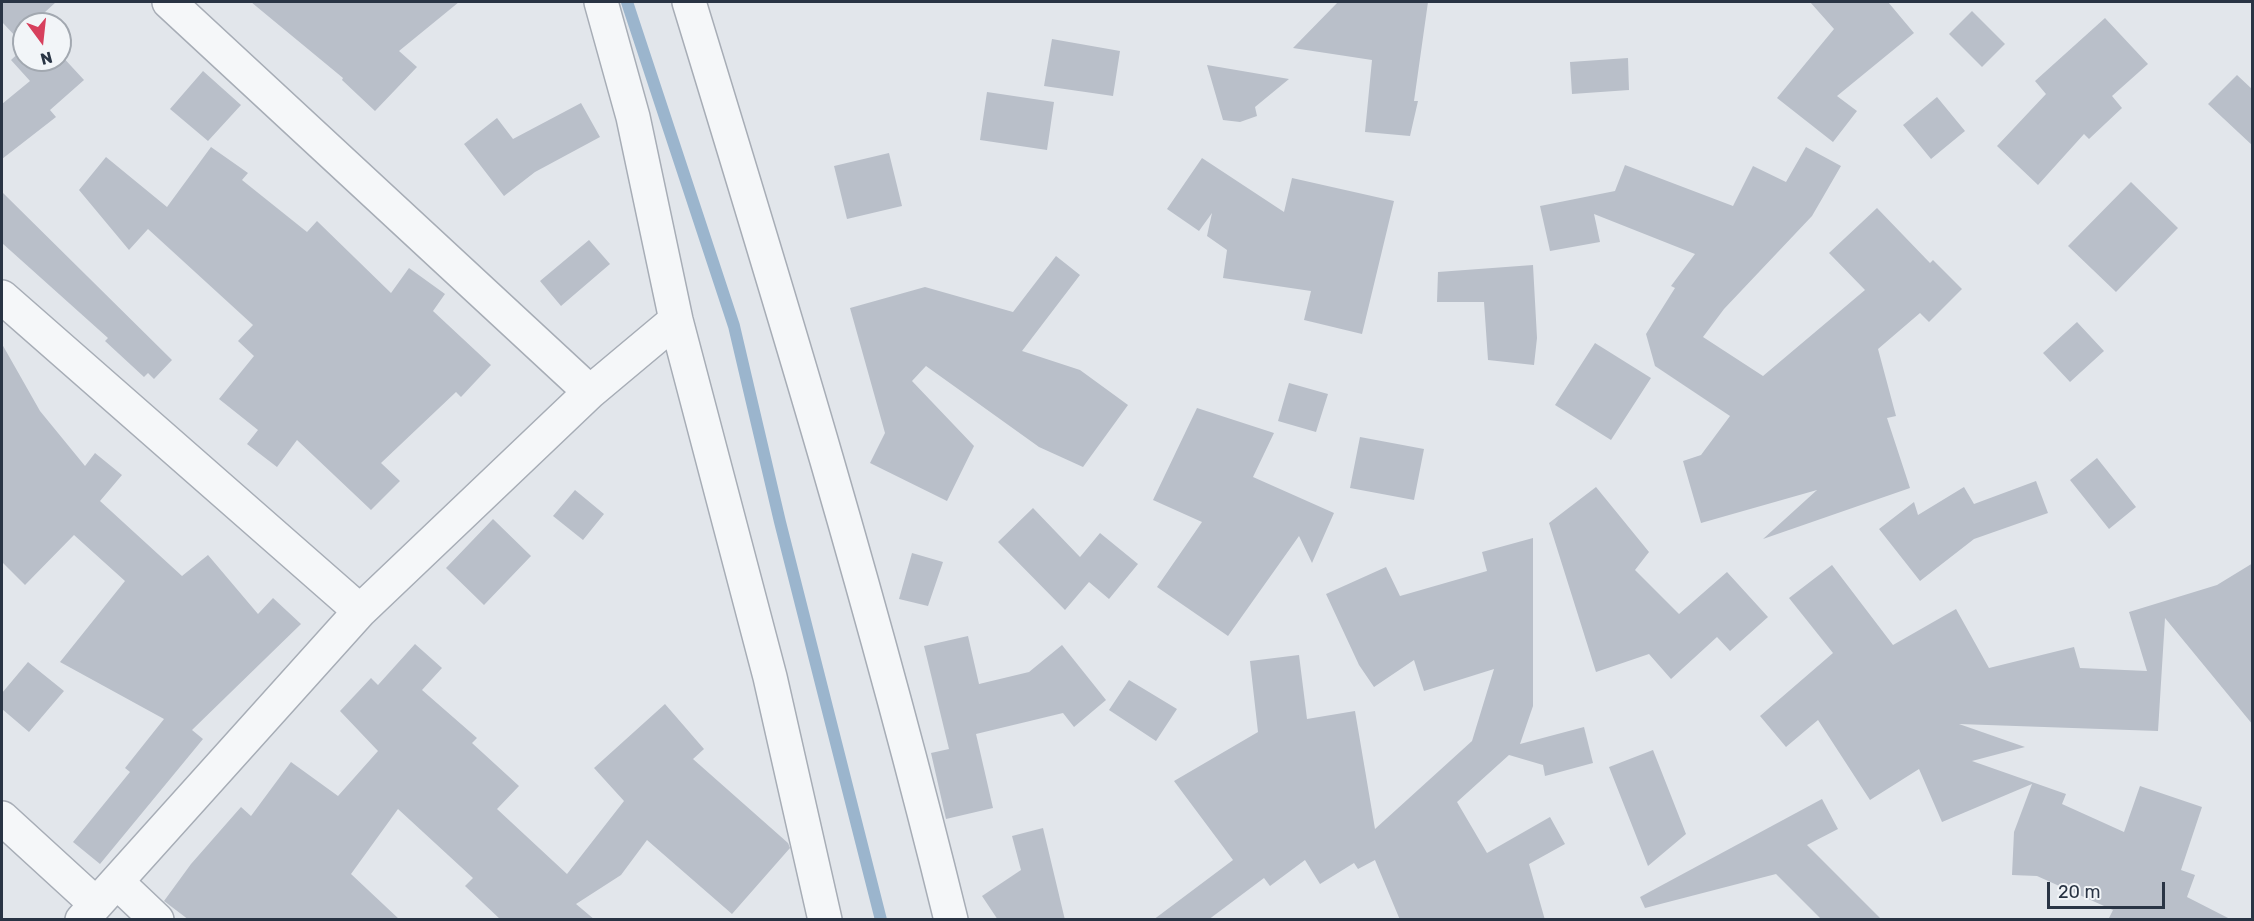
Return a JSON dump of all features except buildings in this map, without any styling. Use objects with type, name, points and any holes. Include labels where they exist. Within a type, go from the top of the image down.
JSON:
[{"type":"street","points":[[169,2],[590,392]]},
{"type":"street","points":[[600,2],[633,117],[676,320],[770,677],[825,920]]},
{"type":"street","points":[[689,2],[794,346],[899,711],[951,920]]},
{"type":"street","points":[[2,297],[360,611]]},
{"type":"street","points":[[98,902],[360,611],[590,392],[676,320]]},
{"type":"street","points":[[2,818],[98,902],[157,920]]},
{"type":"waterway","points":[[627,2],[734,326],[780,522],[881,920]]}]
